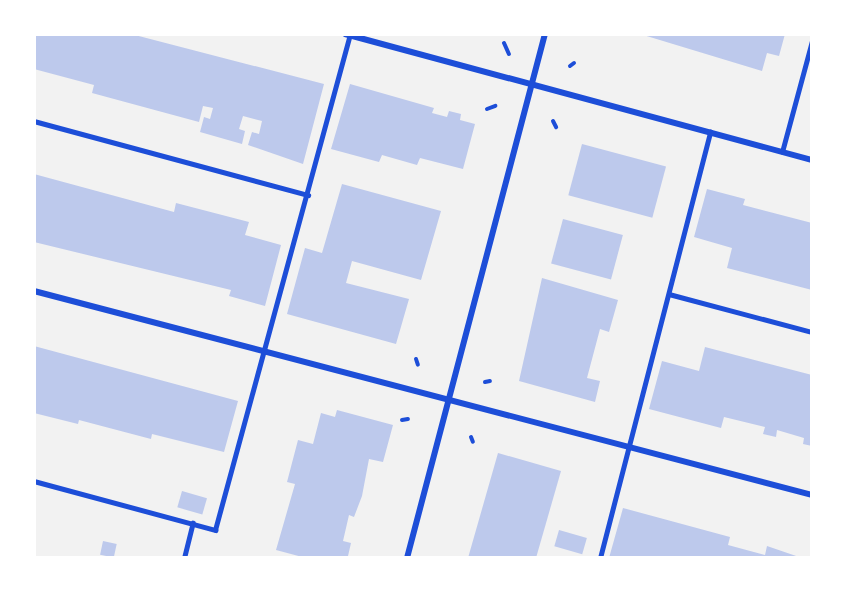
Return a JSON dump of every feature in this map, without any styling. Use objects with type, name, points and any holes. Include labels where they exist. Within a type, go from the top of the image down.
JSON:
[{"type":"street","points":[[407,558],[446,401],[545,34]]},
{"type":"street","points":[[348,35],[812,160]]},
{"type":"street","points":[[34,291],[267,351],[446,401],[630,445],[812,495]]},
{"type":"lane","points":[[34,481],[215,530],[267,351],[348,35]]},
{"type":"lane","points":[[782,152],[812,41]]},
{"type":"lane","points":[[34,121],[308,195]]},
{"type":"lane","points":[[600,558],[710,132]]},
{"type":"lane","points":[[669,294],[812,332]]},
{"type":"lane","points":[[184,558],[193,524]]},
{"type":"path","points":[[504,42],[509,54]]},
{"type":"path","points":[[487,109],[495,106]]},
{"type":"path","points":[[553,121],[556,127]]},
{"type":"path","points":[[416,359],[418,365]]},
{"type":"path","points":[[402,420],[408,419]]},
{"type":"building","points":[[34,34],[131,34],[324,84],[303,164],[248,145],[252,132],[259,134],[262,121],[243,116],[239,129],[245,131],[242,144],[200,132],[204,117],[210,119],[213,108],[203,106],[199,122],[92,93],[94,85],[34,69]]},
{"type":"building","points":[[640,34],[785,34],[779,56],[767,53],[762,71]]},
{"type":"building","points":[[350,84],[434,108],[432,113],[447,117],[449,111],[461,114],[460,120],[475,124],[463,169],[420,158],[417,165],[382,155],[379,162],[331,149]]},
{"type":"building","points":[[582,144],[666,167],[652,218],[568,195]]},
{"type":"building","points":[[34,174],[174,212],[176,203],[249,222],[245,235],[281,245],[265,306],[229,296],[231,290],[34,242]]},
{"type":"building","points":[[342,184],[441,211],[421,280],[352,261],[346,283],[409,299],[396,344],[287,314],[305,248],[322,253]]},
{"type":"building","points":[[707,189],[745,199],[743,205],[812,223],[812,290],[727,268],[732,248],[694,237]]},
{"type":"building","points":[[563,219],[623,235],[611,279],[551,263]]},
{"type":"building","points":[[542,278],[618,300],[609,332],[600,329],[587,378],[600,381],[595,402],[519,381]]},
{"type":"building","points":[[34,346],[238,401],[224,452],[152,434],[151,439],[79,420],[78,424],[34,413]]},
{"type":"building","points":[[705,347],[812,375],[812,446],[803,444],[804,438],[777,430],[776,437],[763,434],[765,427],[724,417],[721,428],[649,409],[662,361],[699,371]]},
{"type":"building","points":[[337,410],[393,425],[383,462],[369,459],[362,496],[354,517],[349,515],[343,541],[351,543],[348,556],[306,558],[276,550],[295,484],[287,482],[298,440],[313,444],[321,413],[335,417]]},
{"type":"building","points":[[498,453],[561,471],[536,558],[468,558]]},
{"type":"building","points":[[182,491],[207,498],[202,515],[177,507]]},
{"type":"building","points":[[623,508],[730,537],[728,545],[765,555],[767,546],[802,558],[609,558]]},
{"type":"building","points":[[559,530],[587,538],[582,554],[554,546]]},
{"type":"building","points":[[103,541],[117,544],[114,558],[100,555]]}]
